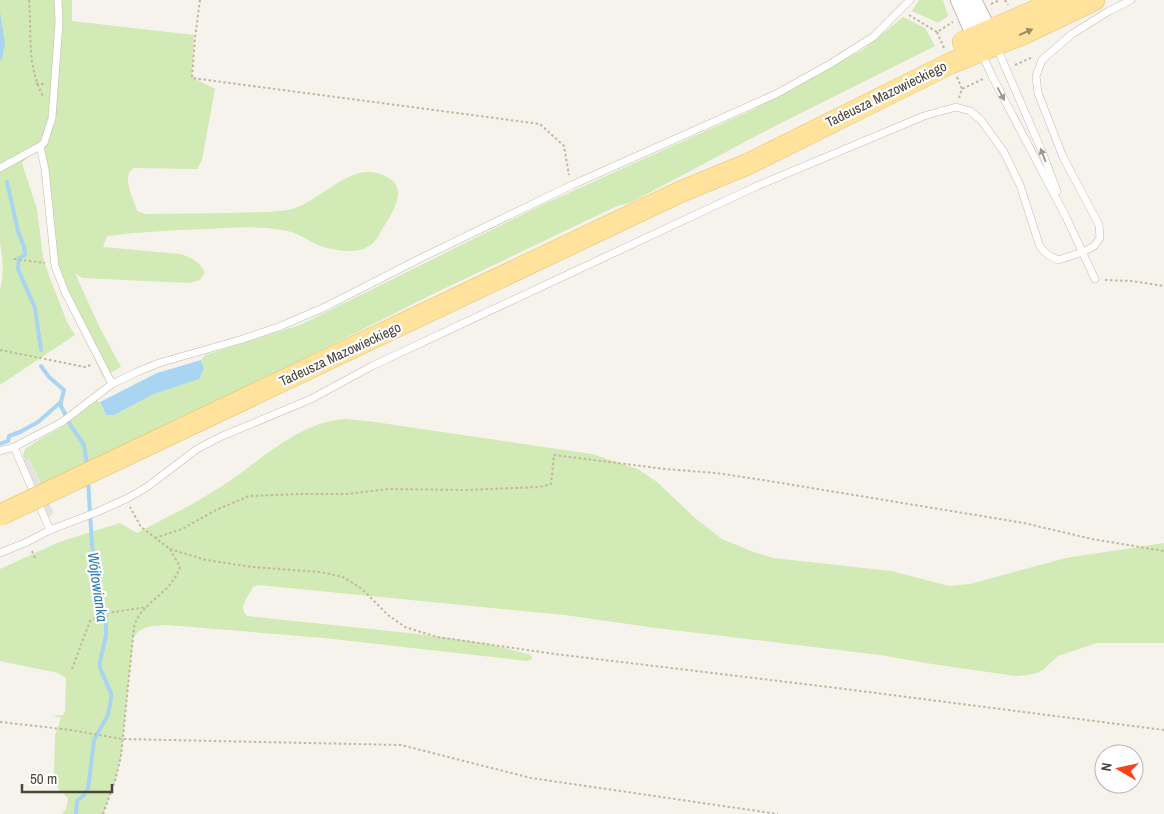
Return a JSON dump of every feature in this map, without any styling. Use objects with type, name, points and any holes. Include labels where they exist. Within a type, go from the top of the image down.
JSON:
[{"type":"main road","name":"Tadeusza Mazowieckiego","points":[[0,516],[680,192],[748,164],[1060,0]]},
{"type":"main road","name":"Tadeusza Mazowieckiego","points":[[985,40],[1022,34],[1094,0]]},
{"type":"street","points":[[960,0],[973,8],[985,40]]},
{"type":"lane","points":[[0,168],[44,143],[52,118],[59,22],[58,0]]},
{"type":"lane","points":[[0,451],[14,447],[62,422],[112,384],[159,363],[281,326],[325,307],[572,185],[776,94],[873,37],[910,0]]},
{"type":"lane","points":[[0,553],[128,498],[147,487],[197,449],[220,437],[311,399],[372,366],[757,186],[924,116],[956,107],[970,111],[981,120],[1004,152],[1020,185],[1040,247],[1048,256],[1058,260],[1083,252],[1094,246],[1100,238],[1099,225],[1063,157],[1038,93],[1036,76],[1042,60],[1072,34],[1109,11],[1132,0]]},
{"type":"lane","points":[[985,40],[992,76],[1066,217],[1095,279]]},
{"type":"lane","points":[[985,40],[1041,149],[1066,217]]},
{"type":"lane","points":[[40,146],[45,169],[54,266],[65,292],[112,384]]},
{"type":"lane","points":[[14,447],[50,530]]},
{"type":"path","points":[[29,0],[32,68],[36,84],[46,101],[52,118]]},
{"type":"path","points":[[200,0],[192,78],[540,124],[564,146],[566,164],[572,185]]},
{"type":"path","points":[[901,10],[937,32],[973,8],[1000,0]]},
{"type":"path","points":[[36,84],[44,84]]},
{"type":"path","points":[[14,259],[54,266]]},
{"type":"path","points":[[1095,279],[1131,281],[1164,286]]},
{"type":"path","points":[[0,350],[85,367],[102,362]]},
{"type":"path","points":[[154,538],[182,529],[216,510],[249,496],[347,494],[388,489],[434,491],[539,487],[550,484],[554,456],[753,479],[1024,523],[1092,539],[1164,551]]},
{"type":"path","points":[[128,498],[131,510],[141,527],[170,549],[206,560],[252,567],[321,572],[343,577],[362,589],[388,615],[405,628],[437,637],[555,654],[1164,730]]},
{"type":"path","points":[[103,814],[115,781],[121,756],[136,618],[171,585],[177,576],[180,567],[170,549]]},
{"type":"path","points":[[72,669],[90,621],[101,614],[147,607]]},
{"type":"path","points":[[0,722],[71,730],[122,739],[401,745],[531,778],[778,814]]},
{"type":"green space","points":[[0,0],[72,0],[72,21],[194,35],[192,77],[215,89],[202,160],[197,169],[134,168],[130,171],[128,182],[137,211],[145,214],[156,214],[274,212],[288,210],[301,206],[351,176],[364,172],[377,173],[390,179],[396,185],[398,191],[395,206],[379,235],[371,245],[352,251],[326,248],[291,232],[267,228],[180,230],[107,236],[103,247],[180,254],[195,260],[205,272],[200,280],[189,283],[82,278],[75,273],[98,324],[121,367],[103,377],[57,279],[40,146],[22,163],[37,209],[43,257],[67,322],[75,335],[0,385],[0,290],[3,267],[0,243]]},
{"type":"green space","points":[[919,0],[943,0],[948,16],[938,23],[912,11]]},
{"type":"green space","points":[[903,17],[925,28],[935,46],[775,126],[630,203],[617,206],[435,293],[260,381],[41,484],[29,458],[25,460],[23,455],[25,449],[62,427],[97,400],[106,415],[114,415],[154,394],[199,379],[204,369],[201,360],[205,355],[300,325],[544,204],[750,111],[864,49]]},
{"type":"green space","points":[[344,419],[592,454],[638,469],[657,482],[695,518],[722,539],[751,551],[773,558],[891,571],[949,586],[970,584],[1066,558],[1164,543],[1164,643],[1097,643],[1058,656],[1037,673],[1016,676],[880,655],[565,615],[258,585],[253,587],[243,605],[244,613],[247,616],[485,643],[531,655],[532,659],[527,661],[324,638],[167,625],[147,627],[139,631],[133,639],[121,756],[115,781],[103,814],[62,814],[66,809],[68,798],[55,784],[54,775],[55,735],[61,718],[53,716],[63,715],[65,712],[66,678],[58,673],[0,661],[0,569],[59,542],[120,523],[137,533],[214,491],[295,435],[311,427]]},
{"type":"shaded area","points":[[29,458],[54,514],[45,518],[20,462]]},
{"type":"water","points":[[0,12],[5,44],[2,59],[0,60]]},
{"type":"water","points":[[201,360],[204,369],[199,379],[154,394],[114,415],[106,415],[100,402],[157,373]]},
{"type":"waterway","name":"Wójtowianka","points":[[7,182],[18,231],[24,247],[25,255],[19,258],[18,269],[35,308],[41,350]]},
{"type":"waterway","name":"Wójtowianka","points":[[41,366],[49,377],[64,390],[61,406],[71,426],[84,445],[87,465]]},
{"type":"waterway","points":[[0,444],[8,441],[9,436],[38,422],[61,402]]},
{"type":"waterway","name":"Wójtowianka","points":[[76,814],[77,801],[88,789],[94,740],[108,715],[111,699],[111,693],[100,668],[106,636],[106,618],[92,545],[88,480]]}]
